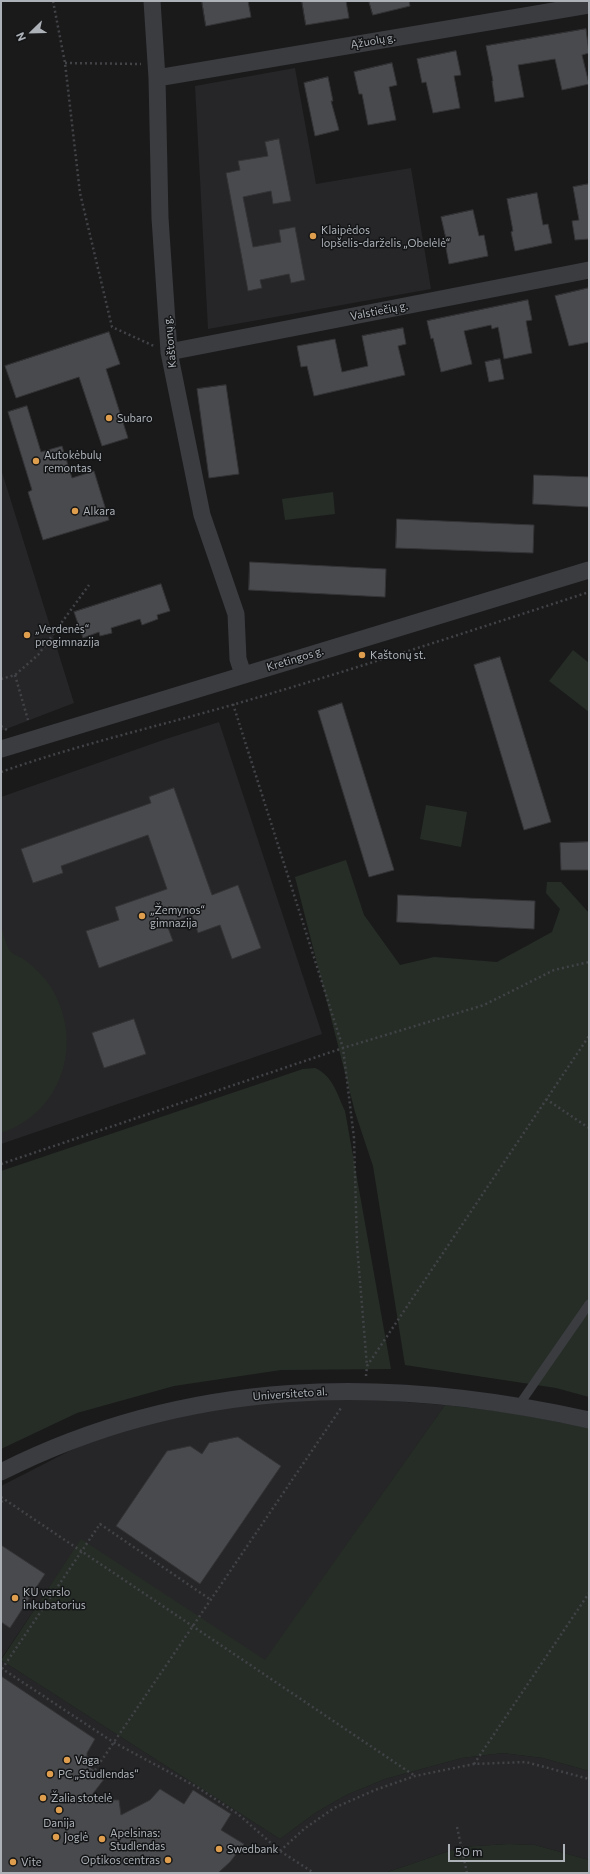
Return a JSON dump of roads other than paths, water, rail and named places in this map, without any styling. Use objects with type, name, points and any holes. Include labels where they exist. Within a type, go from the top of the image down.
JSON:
[{"type":"street","name":"Kaštonų g.","points":[[152,1],[156,71],[160,218],[169,352],[202,516],[236,614],[238,659],[243,674]]},
{"type":"street","name":"Ąžuolų g.","points":[[156,71],[589,5]]},
{"type":"street","name":"Valstiečių g.","points":[[169,352],[589,270]]},
{"type":"street","name":"Kretingos g.","points":[[1,749],[243,674],[589,570]]},
{"type":"street","name":"Universiteto al.","points":[[1,1472],[70,1441],[96,1432],[187,1407],[218,1401],[272,1394],[348,1391],[449,1396],[519,1405],[589,1420]]},
{"type":"lane","points":[[519,1405],[589,1304]]},
{"type":"place","name":"Klaipėdos lopšelis-darželis „Obelėlė“","points":[[313,236]]},
{"type":"place","name":"Subaro","points":[[109,418]]},
{"type":"place","name":"Autokėbulų remontas","points":[[36,461]]},
{"type":"place","name":"Alkara","points":[[75,511]]},
{"type":"place","name":"„Verdenės“ progimnazija","points":[[27,635]]},
{"type":"place","name":"Kaštonų st.","points":[[362,655]]},
{"type":"place","name":"„Žemynos“ gimnazija","points":[[142,916]]},
{"type":"place","name":"KU verslo inkubatorius","points":[[15,1598]]},
{"type":"place","name":"Vaga","points":[[67,1760]]},
{"type":"place","name":"PC „Studlendas“","points":[[50,1774]]},
{"type":"place","name":"Žalia stotelė","points":[[43,1798]]},
{"type":"place","name":"Danija","points":[[59,1810]]},
{"type":"place","name":"Joglė","points":[[56,1837]]},
{"type":"place","name":"Apelsinas: Studlendas","points":[[102,1839]]},
{"type":"place","name":"Swedbank","points":[[219,1849]]},
{"type":"place","name":"Optikos centras","points":[[168,1860]]},
{"type":"place","name":"Vite","points":[[13,1862]]}]
